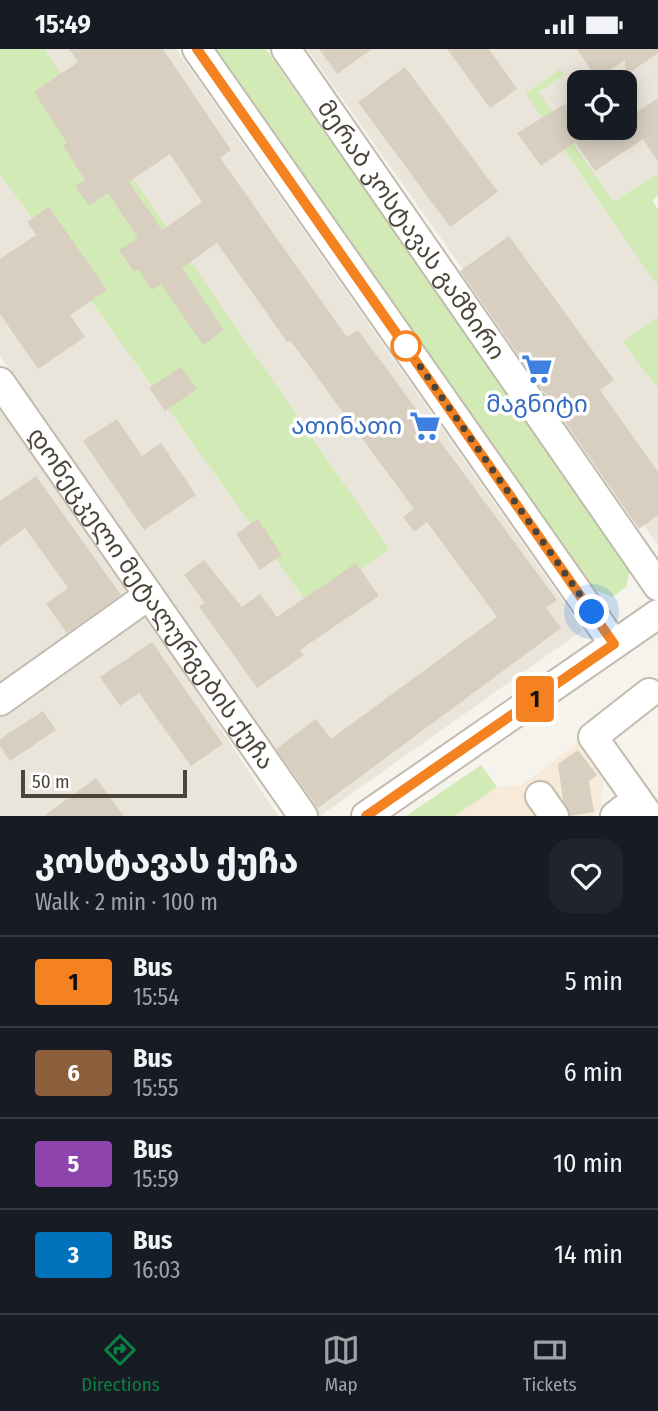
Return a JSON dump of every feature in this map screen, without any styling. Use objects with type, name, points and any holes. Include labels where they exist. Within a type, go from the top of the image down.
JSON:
[{"type":"street","points":[[197,49],[614,644]]},
{"type":"street","name":"მერაბ კოსტავას გამზირი","points":[[286,49],[658,586]]},
{"type":"street","name":"დონეცკელი მეტალურგების ქუჩა","points":[[0,382],[303,816]]},
{"type":"street","points":[[0,701],[149,595]]},
{"type":"street","points":[[366,816],[658,614]]},
{"type":"street","points":[[615,816],[643,807],[593,737],[649,693]]},
{"type":"shaded area","points":[[44,49],[176,49],[583,630],[320,816],[317,816],[0,356],[0,174],[310,607],[388,548]]},
{"type":"shaded area","points":[[307,49],[658,49],[658,173],[613,203],[571,140],[637,140],[637,70],[567,70],[567,134],[539,92],[564,75],[560,69],[525,93],[658,287],[658,545]]},
{"type":"shaded area","points":[[0,407],[133,593],[0,687]]},
{"type":"shaded area","points":[[144,612],[278,816],[0,816],[0,715]]},
{"type":"shaded area","points":[[582,739],[604,775],[601,808],[592,816],[455,816],[497,787],[521,786]]},
{"type":"green space","points":[[0,49],[44,49],[389,549],[310,607],[0,174]]},
{"type":"green space","points":[[213,49],[266,49],[630,570],[626,587],[612,597],[592,589]]},
{"type":"green space","points":[[560,69],[564,75],[539,92],[567,134],[567,140],[571,140],[613,202],[658,173],[658,196],[652,200],[658,209],[658,287],[525,93]]},
{"type":"green space","points":[[658,316],[658,389],[623,342]]},
{"type":"green space","points":[[481,765],[497,787],[455,816],[406,816]]},
{"type":"building","points":[[69,49],[163,49],[231,150],[220,158],[347,337],[358,330],[557,600],[546,608],[561,628],[318,808],[276,749],[316,719],[331,739],[497,617],[427,522],[414,532],[403,517],[414,509],[290,340],[287,342],[217,243],[182,268],[224,330],[203,345],[161,284],[152,290],[138,269],[134,272],[119,250],[138,238],[108,193],[89,206],[75,186],[85,180],[63,146],[67,143],[34,92],[78,62]],"holes":[[[170,154],[202,202],[162,230],[129,182]]]},
{"type":"building","points":[[319,49],[372,49],[337,74]]},
{"type":"building","points":[[447,49],[489,49],[517,89],[490,108]]},
{"type":"building","points":[[577,49],[658,49],[658,53],[634,70],[625,70],[625,60],[610,70],[591,70]]},
{"type":"building","points":[[405,67],[498,192],[450,227],[358,102]]},
{"type":"building","points":[[658,98],[658,162],[643,139],[595,171],[575,142],[541,166],[517,133],[565,104],[567,140],[637,140],[637,112]]},
{"type":"building","points":[[49,207],[107,290],[70,315],[85,337],[38,369],[0,314],[0,259],[36,235],[27,222]]},
{"type":"building","points":[[509,236],[614,380],[600,390],[658,472],[658,515],[639,529],[460,271]]},
{"type":"building","points":[[181,367],[197,389],[165,411],[149,388]]},
{"type":"building","points":[[117,419],[142,456],[161,443],[196,495],[144,530],[83,441]]},
{"type":"building","points":[[36,476],[121,595],[67,633],[46,604],[68,588],[25,528],[0,546],[0,501]]},
{"type":"building","points":[[258,519],[282,555],[260,570],[236,534]]},
{"type":"building","points":[[204,560],[242,607],[260,594],[277,617],[356,563],[379,596],[300,650],[304,655],[257,688],[199,606],[205,603],[184,575]]},
{"type":"building","points":[[152,642],[223,744],[191,766],[139,693],[120,706],[100,677]]},
{"type":"building","points":[[43,711],[56,730],[10,761],[0,746],[0,739]]},
{"type":"building","points":[[578,750],[597,775],[589,781],[594,812],[570,816],[563,800],[558,764]]},
{"type":"building","points":[[96,778],[124,816],[44,816]]},
{"type":"bus line","name":"1","points":[[197,49],[614,644],[366,816]]},
{"type":"place","name":"მაგნიტი","points":[[537,369]]},
{"type":"place","name":"ათინათი","points":[[425,426]]},
{"type":"route","points":[[406,346],[592,612]]}]
